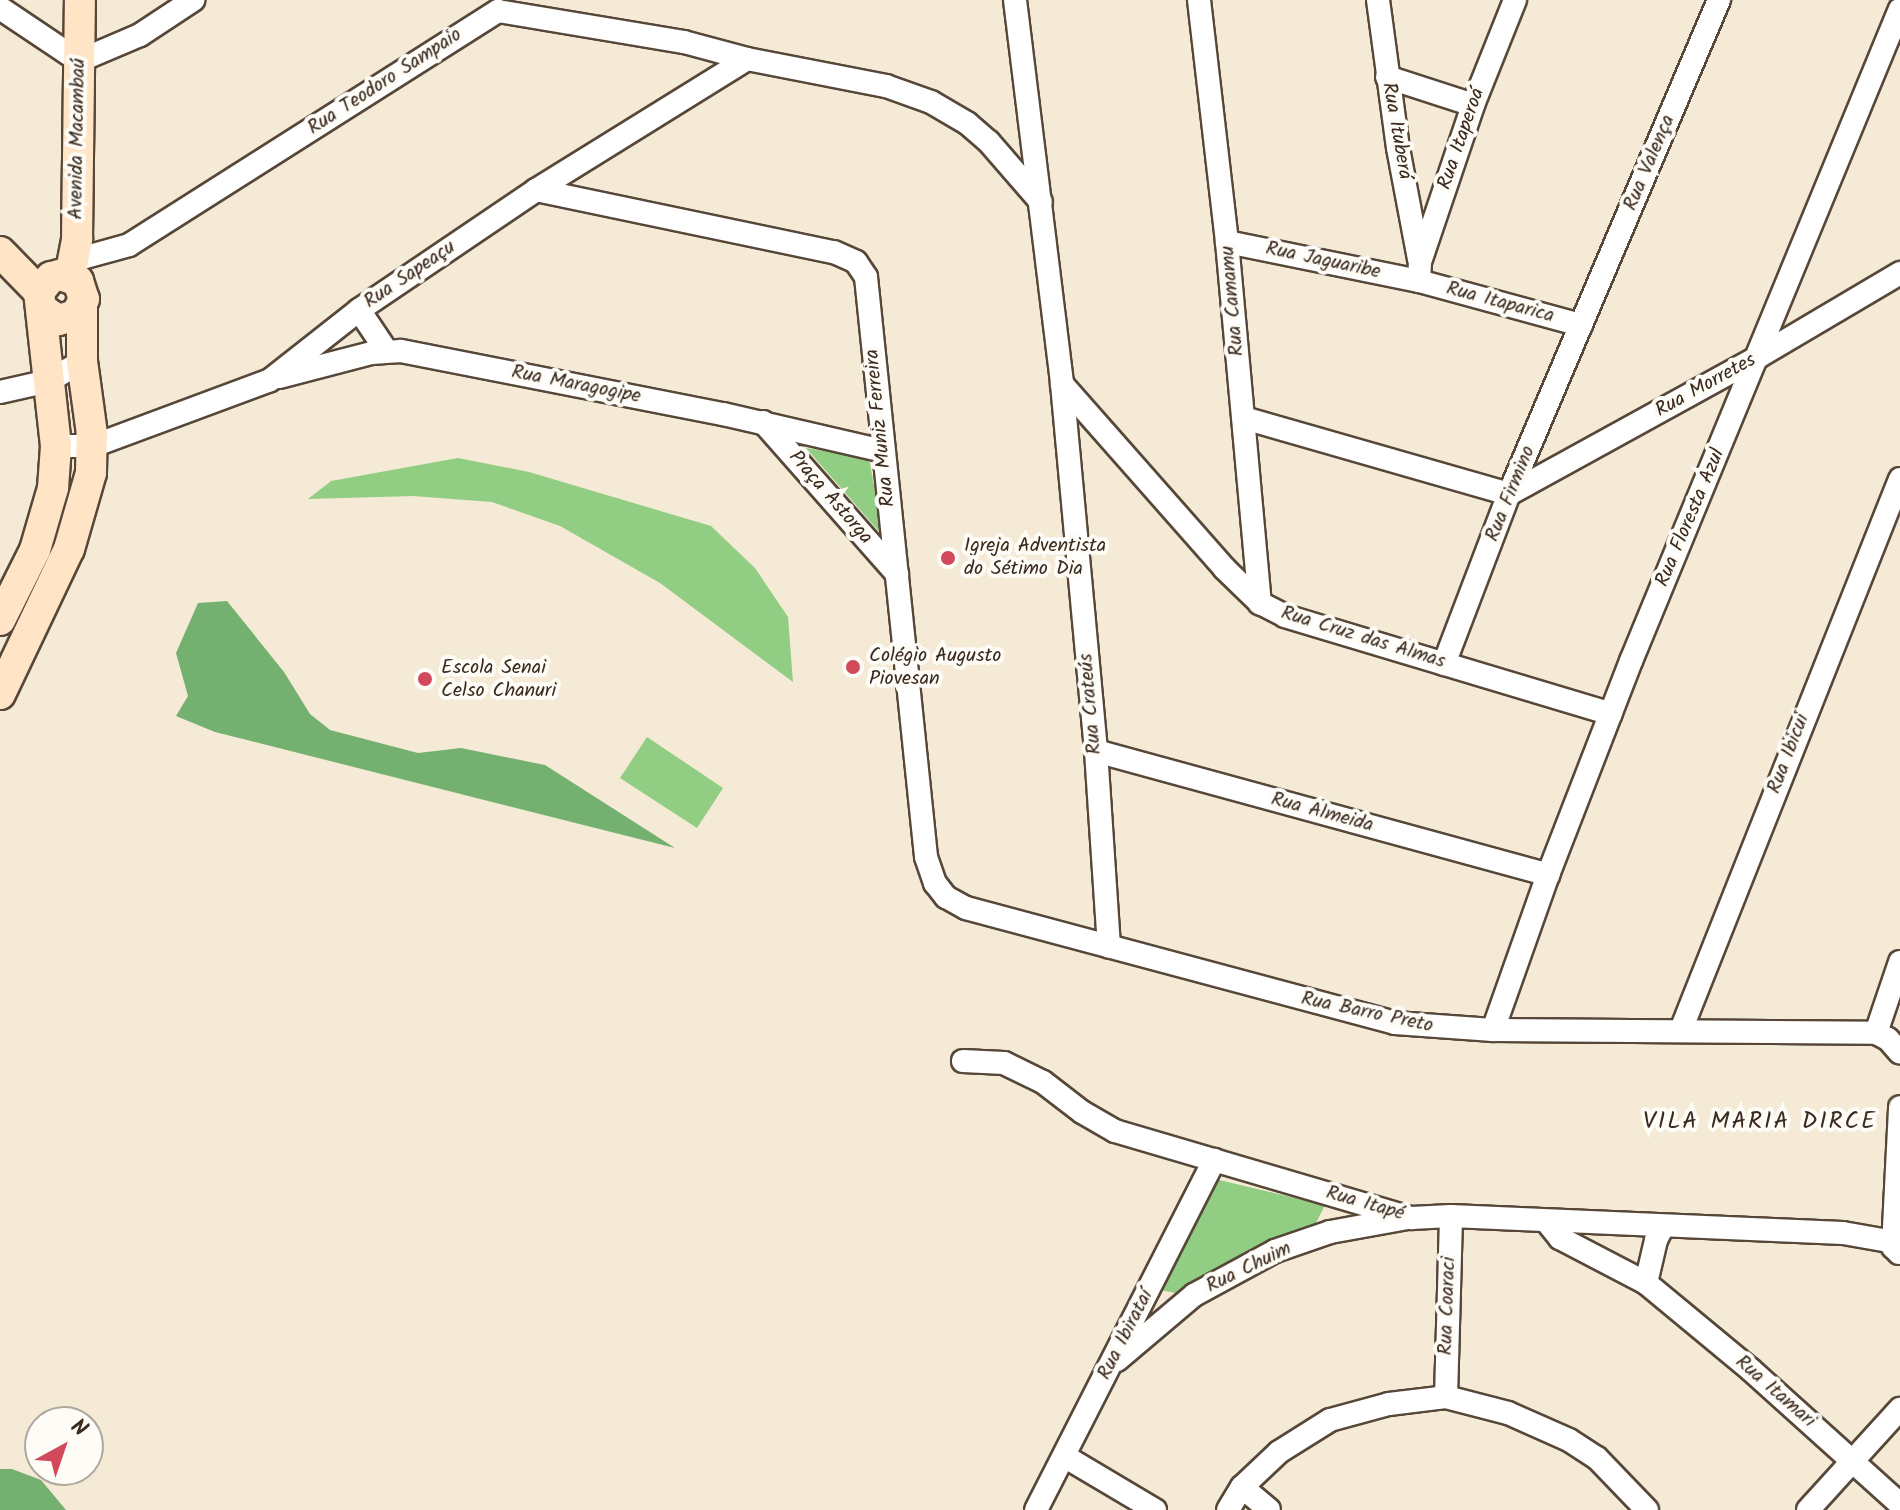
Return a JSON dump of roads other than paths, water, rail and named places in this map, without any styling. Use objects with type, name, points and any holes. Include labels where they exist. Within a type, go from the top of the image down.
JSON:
[{"type":"street","name":"Avenida Macambaú","points":[[72,268],[80,0]]},
{"type":"street","points":[[0,8],[79,61],[140,35],[193,0]]},
{"type":"street","name":"Rua Crateús","points":[[1015,0],[1062,384],[1096,751],[1109,947]]},
{"type":"street","name":"Rua Camamu","points":[[1199,0],[1227,242],[1260,603]]},
{"type":"street","name":"Rua Ituberá","points":[[1378,0],[1387,77],[1419,271]]},
{"type":"street","name":"Rua Itaperoá","points":[[1419,271],[1473,105],[1515,0]]},
{"type":"street","name":"Rua Valença","points":[[1581,325],[1719,0]]},
{"type":"street","name":"Rua Floresta Azul","points":[[1493,1030],[1548,875],[1611,714],[1900,9]]},
{"type":"street","name":"Rua Teodoro Sampaio","points":[[72,268],[129,245],[498,11],[684,42],[747,59],[886,86],[931,102],[967,123],[989,142],[1041,202]]},
{"type":"street","name":"Rua Sapeaçu","points":[[56,446],[93,446],[270,380],[359,310],[536,190],[747,59]]},
{"type":"street","points":[[1387,77],[1473,105]]},
{"type":"street","points":[[989,142],[1034,140]]},
{"type":"street","name":"Rua Muniz Ferreira","points":[[536,190],[834,252],[856,262],[866,277],[926,857],[935,883],[946,897],[966,908]]},
{"type":"street","name":"Rua Jaguaribe","points":[[1227,242],[1419,271]]},
{"type":"street","points":[[0,252],[58,320],[76,315],[82,308]]},
{"type":"street","points":[[0,620],[35,550],[47,517],[56,446],[41,301],[51,277],[72,268],[83,290],[82,361],[93,446],[91,473],[69,549],[0,694]]},
{"type":"street","name":"Rua Itaparica","points":[[1419,271],[1581,325]]},
{"type":"street","name":"Rua Morretes","points":[[1509,494],[1758,357],[1900,273]]},
{"type":"street","points":[[359,310],[386,350]]},
{"type":"street","name":"Rua Firmino","points":[[1444,664],[1509,494],[1581,325]]},
{"type":"street","name":"Rua Maragogipe","points":[[270,380],[386,350],[763,422],[883,451]]},
{"type":"street","points":[[0,392],[49,381],[82,361]]},
{"type":"street","name":"Rua Cruz das Almas","points":[[1062,384],[1224,568],[1260,603],[1285,616],[1611,714]]},
{"type":"street","points":[[1244,418],[1509,494]]},
{"type":"street","name":"Praça Astorga","points":[[763,422],[897,574]]},
{"type":"street","points":[[1068,461],[1084,435],[1098,425]]},
{"type":"street","name":"Rua Ibicui","points":[[1681,1030],[1900,479]]},
{"type":"street","name":"Rua Almeida","points":[[1096,751],[1548,875]]},
{"type":"street","name":"Rua Barro Preto","points":[[966,908],[1395,1023],[1493,1030],[1876,1033]]},
{"type":"street","points":[[1900,962],[1876,1033],[1888,1039],[1900,1053]]},
{"type":"street","name":"Rua Itapé","points":[[963,1061],[1004,1063],[1043,1082],[1082,1112],[1115,1131],[1411,1218],[1451,1216],[1843,1233],[1896,1239]]},
{"type":"street","points":[[1896,1239],[1900,1107]]},
{"type":"street","name":"Rua Ibirataí","points":[[1036,1510],[1214,1160]]},
{"type":"street","name":"Rua Coaraci","points":[[1446,1397],[1451,1216]]},
{"type":"street","name":"Rua Chuim","points":[[1111,1366],[1194,1295],[1275,1251],[1330,1232],[1411,1218]]},
{"type":"street","name":"Rua Itamari","points":[[1547,1222],[1560,1238],[1646,1283],[1900,1504]]},
{"type":"street","points":[[1646,1283],[1656,1240],[1663,1226]]},
{"type":"street","points":[[1228,1510],[1242,1487],[1279,1452],[1330,1420],[1389,1404],[1446,1397],[1508,1413],[1569,1440],[1597,1458],[1647,1510]]},
{"type":"street","points":[[1808,1510],[1900,1409]]},
{"type":"street","points":[[1064,1456],[1155,1510]]},
{"type":"street","points":[[1242,1487],[1269,1510]]},
{"type":"place","name":"Igreja Adventista do Sétimo Dia","points":[[948,558]]},
{"type":"place","name":"Colégio Augusto Piovesan","points":[[853,667]]},
{"type":"place","name":"Escola Senai Celso Chanuri","points":[[425,679]]},
{"type":"district","name":"VILA MARIA DIRCE","points":[[1760,1122]]}]
